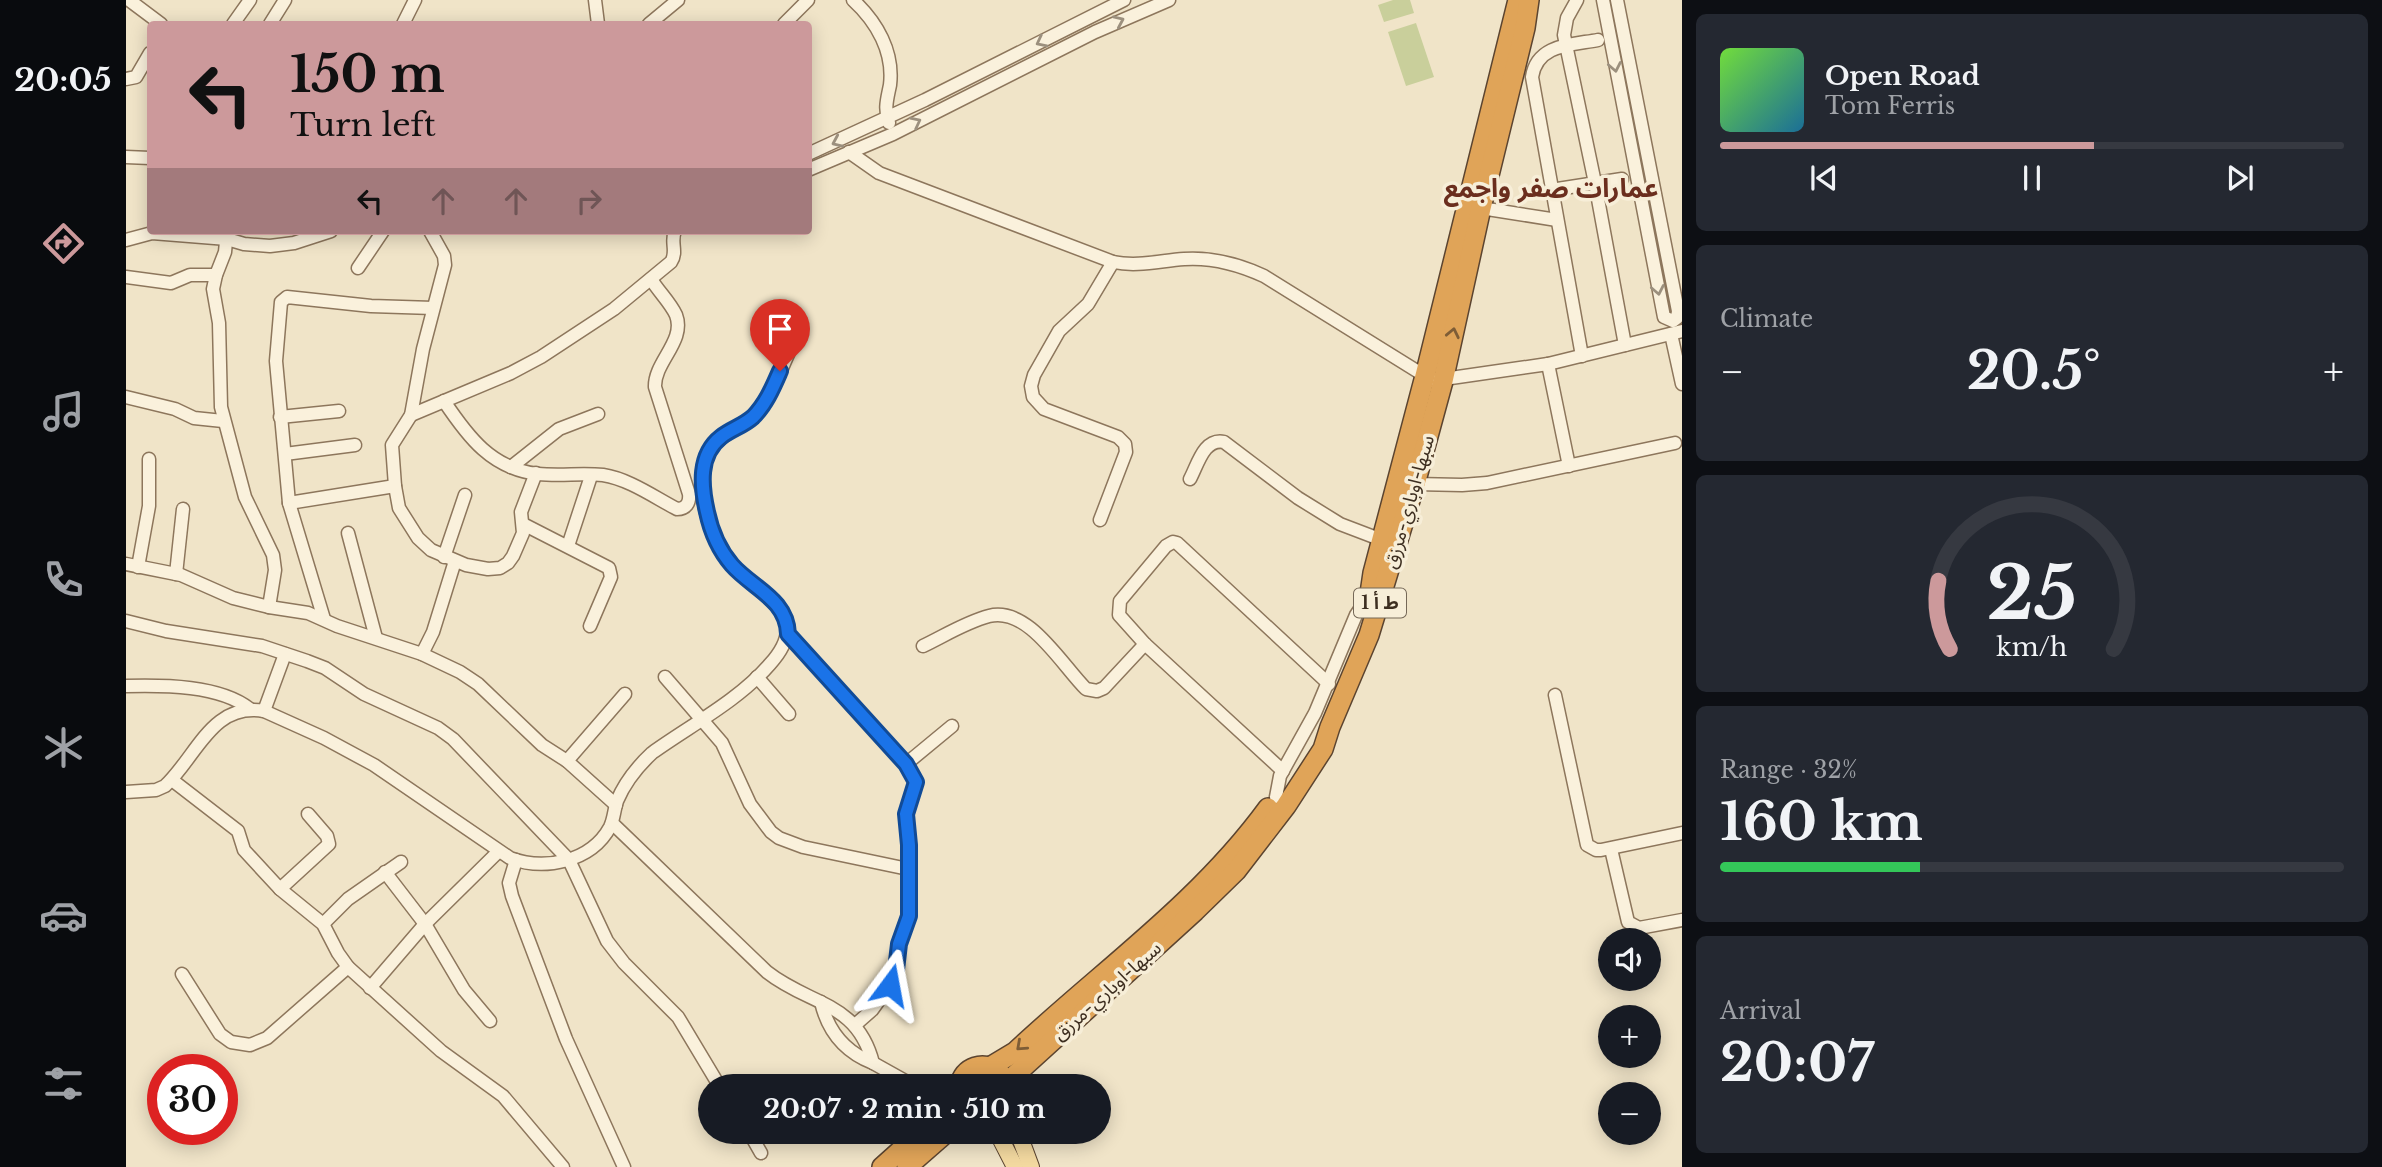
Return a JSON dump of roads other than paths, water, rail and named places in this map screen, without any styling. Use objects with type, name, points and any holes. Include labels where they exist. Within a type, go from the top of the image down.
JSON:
[{"type":"highway","name":"سبها-اوباري-مرزق","points":[[1018,1074],[1216,891],[1244,861],[1286,806],[1323,749],[1330,727],[1362,657],[1415,484],[1434,379],[1518,0]]},
{"type":"highway","name":"سبها-اوباري-مرزق","points":[[966,1074],[978,1066],[990,1067],[1015,1052],[1185,902],[1242,841],[1303,758],[1358,639],[1382,540],[1434,379],[1481,208],[1525,29],[1529,0]]},
{"type":"highway","points":[[990,1067],[1000,1074]]},
{"type":"highway","points":[[882,1167],[908,1144]]},
{"type":"highway","points":[[907,1167],[933,1144]]},
{"type":"main road","points":[[1003,1144],[1015,1167]]},
{"type":"main road","points":[[1022,1144],[1031,1167]]},
{"type":"street","points":[[129,0],[157,21]]},
{"type":"street","points":[[235,21],[250,0]]},
{"type":"street","points":[[272,21],[285,0]]},
{"type":"street","points":[[404,21],[415,0]]},
{"type":"street","points":[[595,0],[598,21]]},
{"type":"street","points":[[652,21],[678,0]]},
{"type":"street","points":[[787,21],[808,0]]},
{"type":"street","points":[[853,0],[869,16],[887,50],[891,70],[885,107],[893,134]]},
{"type":"street","points":[[812,152],[887,119],[1124,0]]},
{"type":"street","points":[[812,168],[893,134],[1095,32],[1169,0]]},
{"type":"street","points":[[1577,0],[1565,25],[1566,45],[1625,345]]},
{"type":"street","points":[[1603,0],[1664,317],[1673,321],[1679,313],[1618,0]]},
{"type":"street","points":[[1582,356],[1532,77],[1535,65],[1542,55],[1553,48],[1598,40]]},
{"type":"street","points":[[126,79],[136,78],[147,58]]},
{"type":"street","points":[[849,152],[879,173],[1112,262],[1136,265],[1210,259],[1247,268],[1434,379],[1548,364],[1676,332],[1682,384]]},
{"type":"street","points":[[126,158],[147,158]]},
{"type":"street","points":[[1636,177],[1653,175]]},
{"type":"street","points":[[1551,190],[1622,178]]},
{"type":"street","points":[[1481,208],[1557,220]]},
{"type":"street","points":[[126,240],[147,234]]},
{"type":"street","points":[[269,607],[275,570],[272,555],[245,496],[223,421],[219,323],[213,289],[227,235],[253,245],[283,246],[318,235]]},
{"type":"street","points":[[358,268],[380,235]]},
{"type":"street","points":[[432,235],[444,256],[445,265],[423,349],[411,415],[392,445],[399,508],[409,526],[431,550],[449,559],[480,568],[500,568],[508,564],[523,533],[521,512],[536,474]]},
{"type":"street","points":[[411,415],[511,373],[541,357],[614,309],[668,266],[674,258],[674,235]]},
{"type":"street","points":[[1100,520],[1126,452],[1125,444],[1118,438],[1044,409],[1033,397],[1031,386],[1034,375],[1059,331],[1087,304],[1112,262]]},
{"type":"street","points":[[126,277],[171,283],[190,275],[216,275]]},
{"type":"street","points":[[444,401],[474,443],[490,457],[511,467],[536,474],[601,475],[620,480],[677,509],[686,507],[689,494],[655,387],[656,372],[674,340],[678,324],[676,316],[651,279]]},
{"type":"street","points":[[324,619],[289,503],[280,418],[276,342],[283,298],[371,306],[433,308]]},
{"type":"street","points":[[790,350],[761,408],[713,446],[704,464],[702,486],[711,526],[723,552],[739,573],[777,604],[785,619],[788,634],[906,764],[916,782],[906,810],[908,921],[899,944],[894,975],[877,1004],[855,1025]]},
{"type":"street","points":[[1548,364],[1569,466]]},
{"type":"street","points":[[126,397],[175,409],[194,418],[223,421]]},
{"type":"street","points":[[280,418],[339,411]]},
{"type":"street","points":[[511,467],[559,429],[598,414]]},
{"type":"street","points":[[1190,479],[1209,444],[1224,442],[1298,498],[1340,524],[1382,540]]},
{"type":"street","points":[[1415,484],[1479,484],[1675,443]]},
{"type":"street","points":[[285,454],[355,444]]},
{"type":"street","points":[[149,459],[149,506],[132,566],[191,578],[233,598],[269,607],[308,612],[422,654],[460,672],[478,684],[533,738],[567,761],[616,804]]},
{"type":"street","points":[[568,546],[591,476]]},
{"type":"street","points":[[289,503],[395,486]]},
{"type":"street","points":[[422,654],[433,632],[465,495]]},
{"type":"street","points":[[176,574],[183,509]]},
{"type":"street","points":[[523,524],[605,565],[611,573],[590,626]]},
{"type":"street","points":[[348,533],[376,638]]},
{"type":"street","points":[[1283,771],[1146,644],[1121,618],[1118,604],[1166,546],[1177,543],[1329,684]]},
{"type":"street","points":[[1276,797],[1278,781],[1329,684],[1356,615],[1368,605]]},
{"type":"street","points":[[923,646],[990,616],[1013,617],[1031,629],[1086,689],[1097,691],[1104,688],[1146,644]]},
{"type":"street","points":[[126,621],[185,634],[262,646],[325,668],[364,694],[438,728],[453,739],[569,860],[607,941],[678,1017],[712,1074]]},
{"type":"street","points":[[126,792],[156,790],[165,786],[219,720],[238,710],[264,711],[324,738],[374,765],[498,852],[516,860],[537,864],[569,860],[598,841],[612,823],[616,804],[625,786],[642,763],[757,677],[776,657],[788,634]]},
{"type":"street","points":[[264,711],[285,654]]},
{"type":"street","points":[[665,677],[727,752],[750,804],[764,824],[779,838],[803,847],[908,869]]},
{"type":"street","points":[[757,677],[789,715]]},
{"type":"street","points":[[126,687],[208,691],[241,702],[250,709]]},
{"type":"street","points":[[567,761],[625,694]]},
{"type":"street","points":[[1555,695],[1584,840],[1591,848],[1611,849],[1682,834]]},
{"type":"street","points":[[906,764],[951,726]]},
{"type":"street","points":[[172,780],[238,831],[244,850],[280,889],[323,924],[348,967],[441,1051],[503,1096],[563,1167]]},
{"type":"street","points":[[280,889],[329,844],[327,836],[308,814]]},
{"type":"street","points":[[612,823],[766,972],[795,992],[839,1011],[855,1025],[867,1043],[873,1063]]},
{"type":"street","points":[[1611,849],[1628,922],[1639,928],[1682,920]]},
{"type":"street","points":[[370,988],[425,924],[498,852]]},
{"type":"street","points":[[516,860],[509,883],[512,896],[566,1039],[624,1167]]},
{"type":"street","points":[[323,924],[348,899],[401,862]]},
{"type":"street","points":[[385,872],[425,924],[464,990],[490,1021]]},
{"type":"street","points":[[181,974],[220,1034],[231,1042],[250,1045],[267,1038],[348,967]]},
{"type":"street","points":[[821,1002],[828,1026],[842,1045],[893,1074]]},
{"type":"street","points":[[755,1144],[761,1153]]},
{"type":"district","name":"عمارات صفر واجمع","points":[[1551,188]]}]
